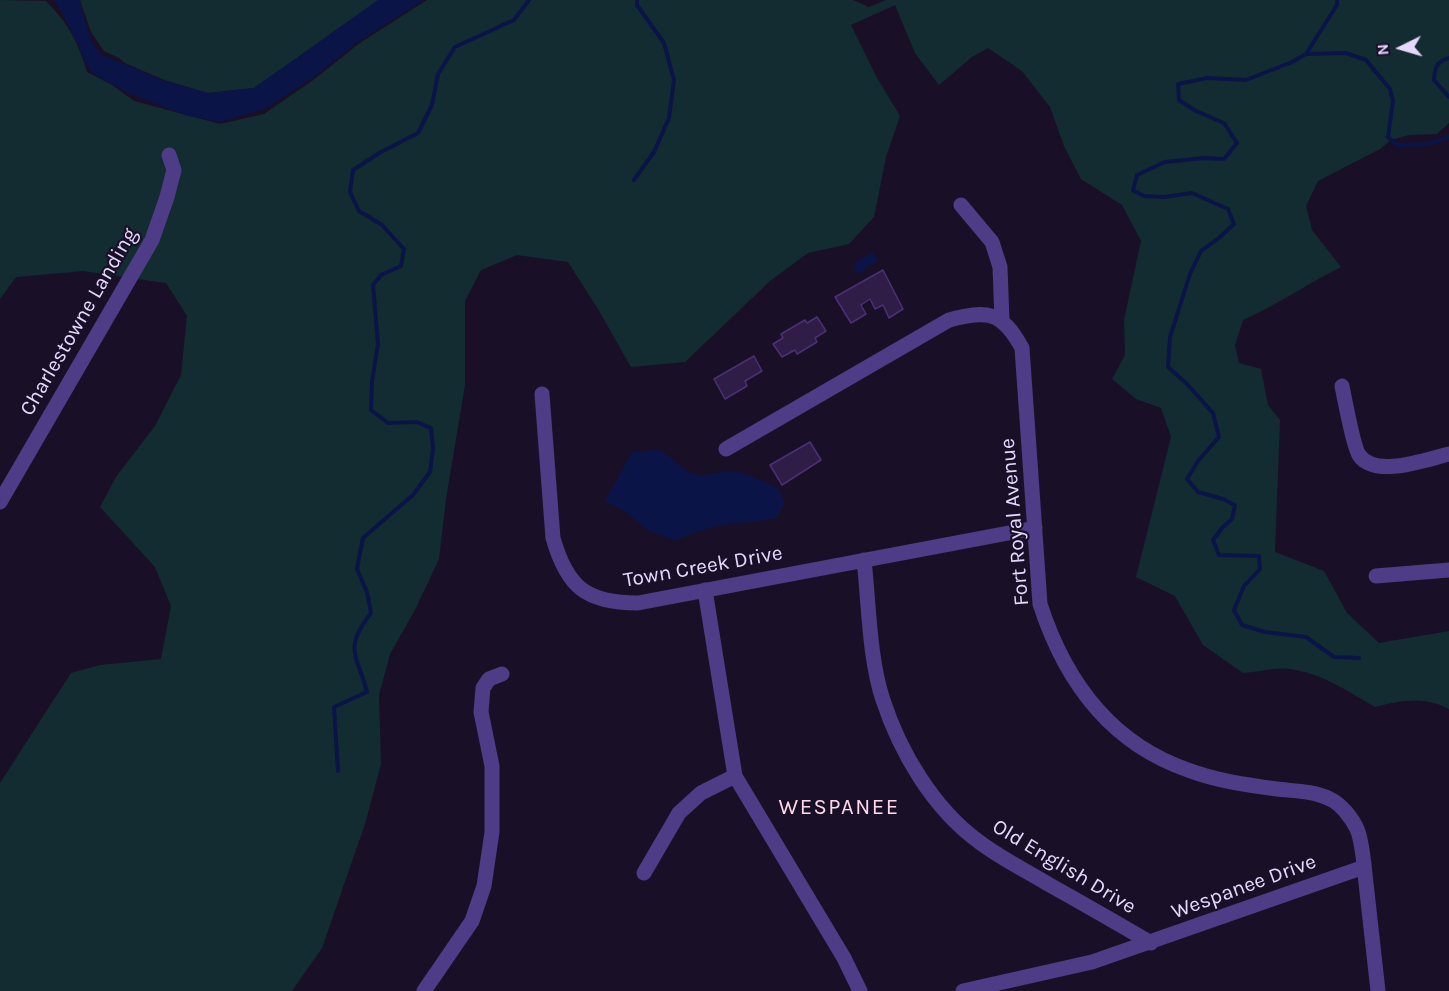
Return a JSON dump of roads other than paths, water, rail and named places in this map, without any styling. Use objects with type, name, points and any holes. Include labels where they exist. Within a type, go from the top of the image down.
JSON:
[{"type":"street","name":"Charlestowne Landing","points":[[0,502],[152,240],[174,170],[169,155]]},
{"type":"street","points":[[726,449],[949,320],[973,314],[990,314],[1002,320],[1000,267],[992,242],[962,205]]},
{"type":"street","name":"Fort Royal Avenue","points":[[1002,320],[1015,335],[1022,348],[1040,604],[1049,633],[1062,659],[1084,694],[1112,727],[1148,752],[1188,770],[1233,783],[1308,793],[1330,799],[1344,811],[1357,830],[1364,867],[1378,991]]},
{"type":"street","points":[[1342,386],[1359,456],[1370,463],[1384,468],[1449,454]]},
{"type":"street","name":"Town Creek Drive","points":[[542,394],[553,538],[565,573],[578,586],[596,598],[615,603],[638,603],[1035,528]]},
{"type":"street","name":"Old English Drive","points":[[864,560],[875,665],[882,699],[899,742],[920,778],[945,811],[977,840],[1010,862],[1151,943]]},
{"type":"street","points":[[1376,576],[1449,570]]},
{"type":"street","points":[[705,590],[735,776],[844,958],[860,991]]},
{"type":"street","points":[[424,991],[472,921],[484,886],[492,832],[492,766],[481,712],[483,688],[489,679],[502,674]]},
{"type":"street","points":[[644,873],[679,813],[701,793],[735,776]]},
{"type":"street","name":"Wespanee Drive","points":[[963,991],[1092,962],[1364,867]]},
{"type":"waterway","points":[[338,771],[334,707],[367,692],[355,652],[357,635],[371,613],[367,592],[357,569],[363,538],[413,495],[430,472],[433,449],[431,428],[417,422],[388,423],[371,410],[372,382],[378,344],[373,285],[381,275],[401,266],[404,249],[382,225],[359,211],[350,192],[353,170],[418,133],[432,105],[438,74],[455,47],[514,20],[529,0]]},
{"type":"waterway","points":[[634,180],[654,152],[669,118],[674,80],[664,43],[637,5],[637,0]]},
{"type":"waterway","points":[[1337,0],[1337,5],[1306,54],[1292,62],[1246,80],[1207,78],[1178,84],[1179,100],[1196,111],[1224,123],[1237,143],[1224,159],[1204,158],[1165,162],[1137,175],[1133,190],[1144,196],[1164,197],[1192,193],[1228,209],[1234,224],[1201,251],[1190,274],[1170,337],[1168,367],[1213,413],[1219,437],[1198,461],[1187,479],[1198,492],[1235,505],[1232,519],[1213,540],[1219,555],[1259,556],[1260,569],[1244,586],[1234,610],[1242,625],[1265,632],[1306,637],[1334,657],[1359,658]]},
{"type":"waterway","points":[[1306,54],[1346,53],[1366,60],[1390,89],[1393,101],[1388,137],[1397,145],[1428,144],[1449,137]]},
{"type":"waterway","points":[[1449,58],[1441,61],[1437,66],[1434,80],[1449,97]]},
{"type":"district","name":"WESPANEE","points":[[839,808]]}]
